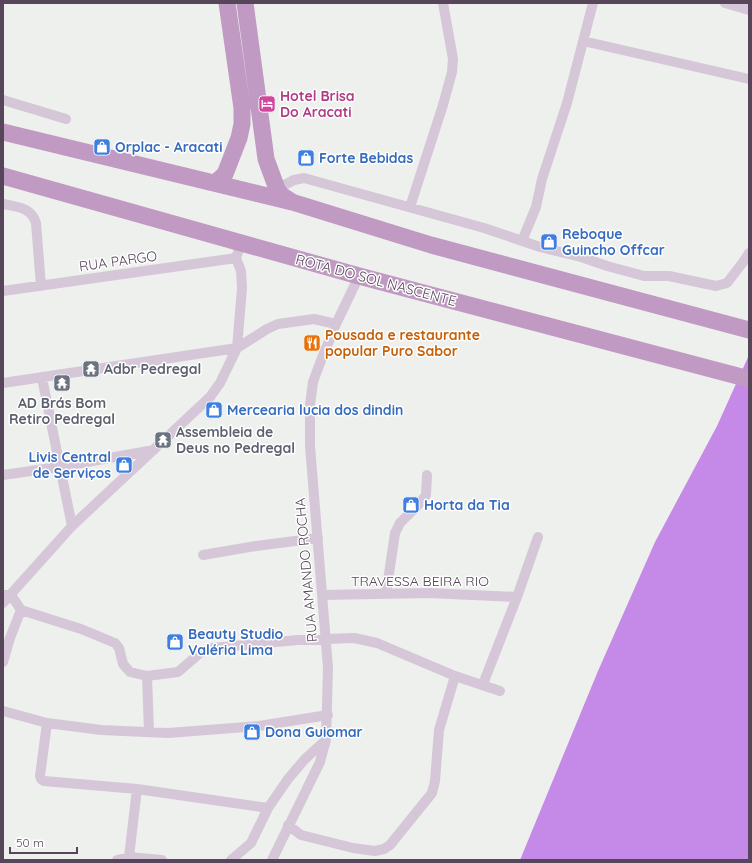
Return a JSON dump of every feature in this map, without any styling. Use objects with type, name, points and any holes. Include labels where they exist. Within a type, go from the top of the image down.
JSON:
[{"type":"highway","points":[[215,183],[225,174],[239,138],[242,124],[242,108],[227,3]]},
{"type":"highway","points":[[245,3],[266,159],[277,189],[292,202]]},
{"type":"highway","points":[[3,132],[292,202],[431,245],[749,330]]},
{"type":"highway","name":"ROTA DO SOL NASCENTE","points":[[3,176],[238,250],[359,276],[749,380]]},
{"type":"street","points":[[410,207],[444,105],[452,72],[453,59],[443,3]]},
{"type":"street","points":[[522,241],[536,207],[542,179],[566,103],[593,3]]},
{"type":"street","points":[[725,3],[749,10]]},
{"type":"street","points":[[583,40],[749,79]]},
{"type":"street","points":[[3,100],[66,119]]},
{"type":"street","points":[[277,189],[294,180],[304,178],[484,228],[540,248],[581,257],[644,276],[669,276],[716,286],[727,282],[749,253]]},
{"type":"street","points":[[3,204],[21,208],[30,212],[34,216],[36,223],[41,286]]},
{"type":"street","points":[[3,603],[7,595],[72,526],[210,397],[220,383],[236,348],[242,288],[238,250]]},
{"type":"street","name":"RUA PARGO","points":[[3,291],[41,286],[238,250]]},
{"type":"street","name":"RUA AMANDO ROCHA","points":[[272,860],[320,762],[326,740],[328,715],[328,668],[310,446],[310,405],[313,382],[320,363],[336,324],[359,276]]},
{"type":"street","points":[[3,383],[236,348],[278,324],[314,319],[336,324]]},
{"type":"street","points":[[42,378],[72,526]]},
{"type":"street","points":[[3,475],[59,467],[154,450]]},
{"type":"street","points":[[386,594],[394,533],[400,523],[426,495],[427,475]]},
{"type":"street","points":[[483,684],[518,597],[538,537]]},
{"type":"street","points":[[203,555],[262,545],[318,538]]},
{"type":"street","name":"TRAVESSA BEIRA RIO","points":[[322,595],[429,593],[518,597]]},
{"type":"street","points":[[7,595],[21,610],[81,629],[115,643],[119,648],[126,668],[130,672],[147,676],[178,672],[200,653],[212,648],[298,640],[354,638],[377,643],[455,676],[483,684],[500,691]]},
{"type":"street","points":[[3,662],[10,638],[21,610]]},
{"type":"street","points":[[147,676],[149,732]]},
{"type":"street","points":[[288,825],[302,835],[353,848],[375,851],[390,845],[432,793],[435,781],[438,730],[455,676]]},
{"type":"street","points":[[3,711],[47,723],[101,730],[168,733],[259,726],[328,715]]},
{"type":"street","points":[[47,723],[41,780],[137,789],[268,808]]},
{"type":"street","points":[[231,860],[251,843],[277,793],[305,759],[326,740]]},
{"type":"street","points":[[129,857],[137,789]]},
{"type":"street","points":[[117,860],[129,857],[162,860]]},
{"type":"shaded area","points":[[749,355],[749,860],[520,860],[598,671],[655,542],[717,426]]},
{"type":"place","name":"Hotel Brisa Do Aracati","points":[[267,104]]},
{"type":"place","name":"Orplac - Aracati","points":[[102,147]]},
{"type":"place","name":"Forte Bebidas","points":[[306,158]]},
{"type":"place","name":"Reboque Guincho Offcar","points":[[549,242]]},
{"type":"place","name":"Pousada e restaurante popular Puro Sabor","points":[[312,343]]},
{"type":"place","name":"Adbr Pedregal","points":[[91,369]]},
{"type":"place","name":"AD Brás Bom Retiro Pedregal","points":[[62,383]]},
{"type":"place","name":"Mercearia lucia dos dindin","points":[[214,410]]},
{"type":"place","name":"Assembleia de Deus no Pedregal","points":[[163,440]]},
{"type":"place","name":"Livis Central de Serviços","points":[[124,465]]},
{"type":"place","name":"Horta da Tia","points":[[411,505]]},
{"type":"place","name":"Beauty Studio Valéria Lima","points":[[175,642]]},
{"type":"place","name":"Dona Guiomar","points":[[252,732]]}]
